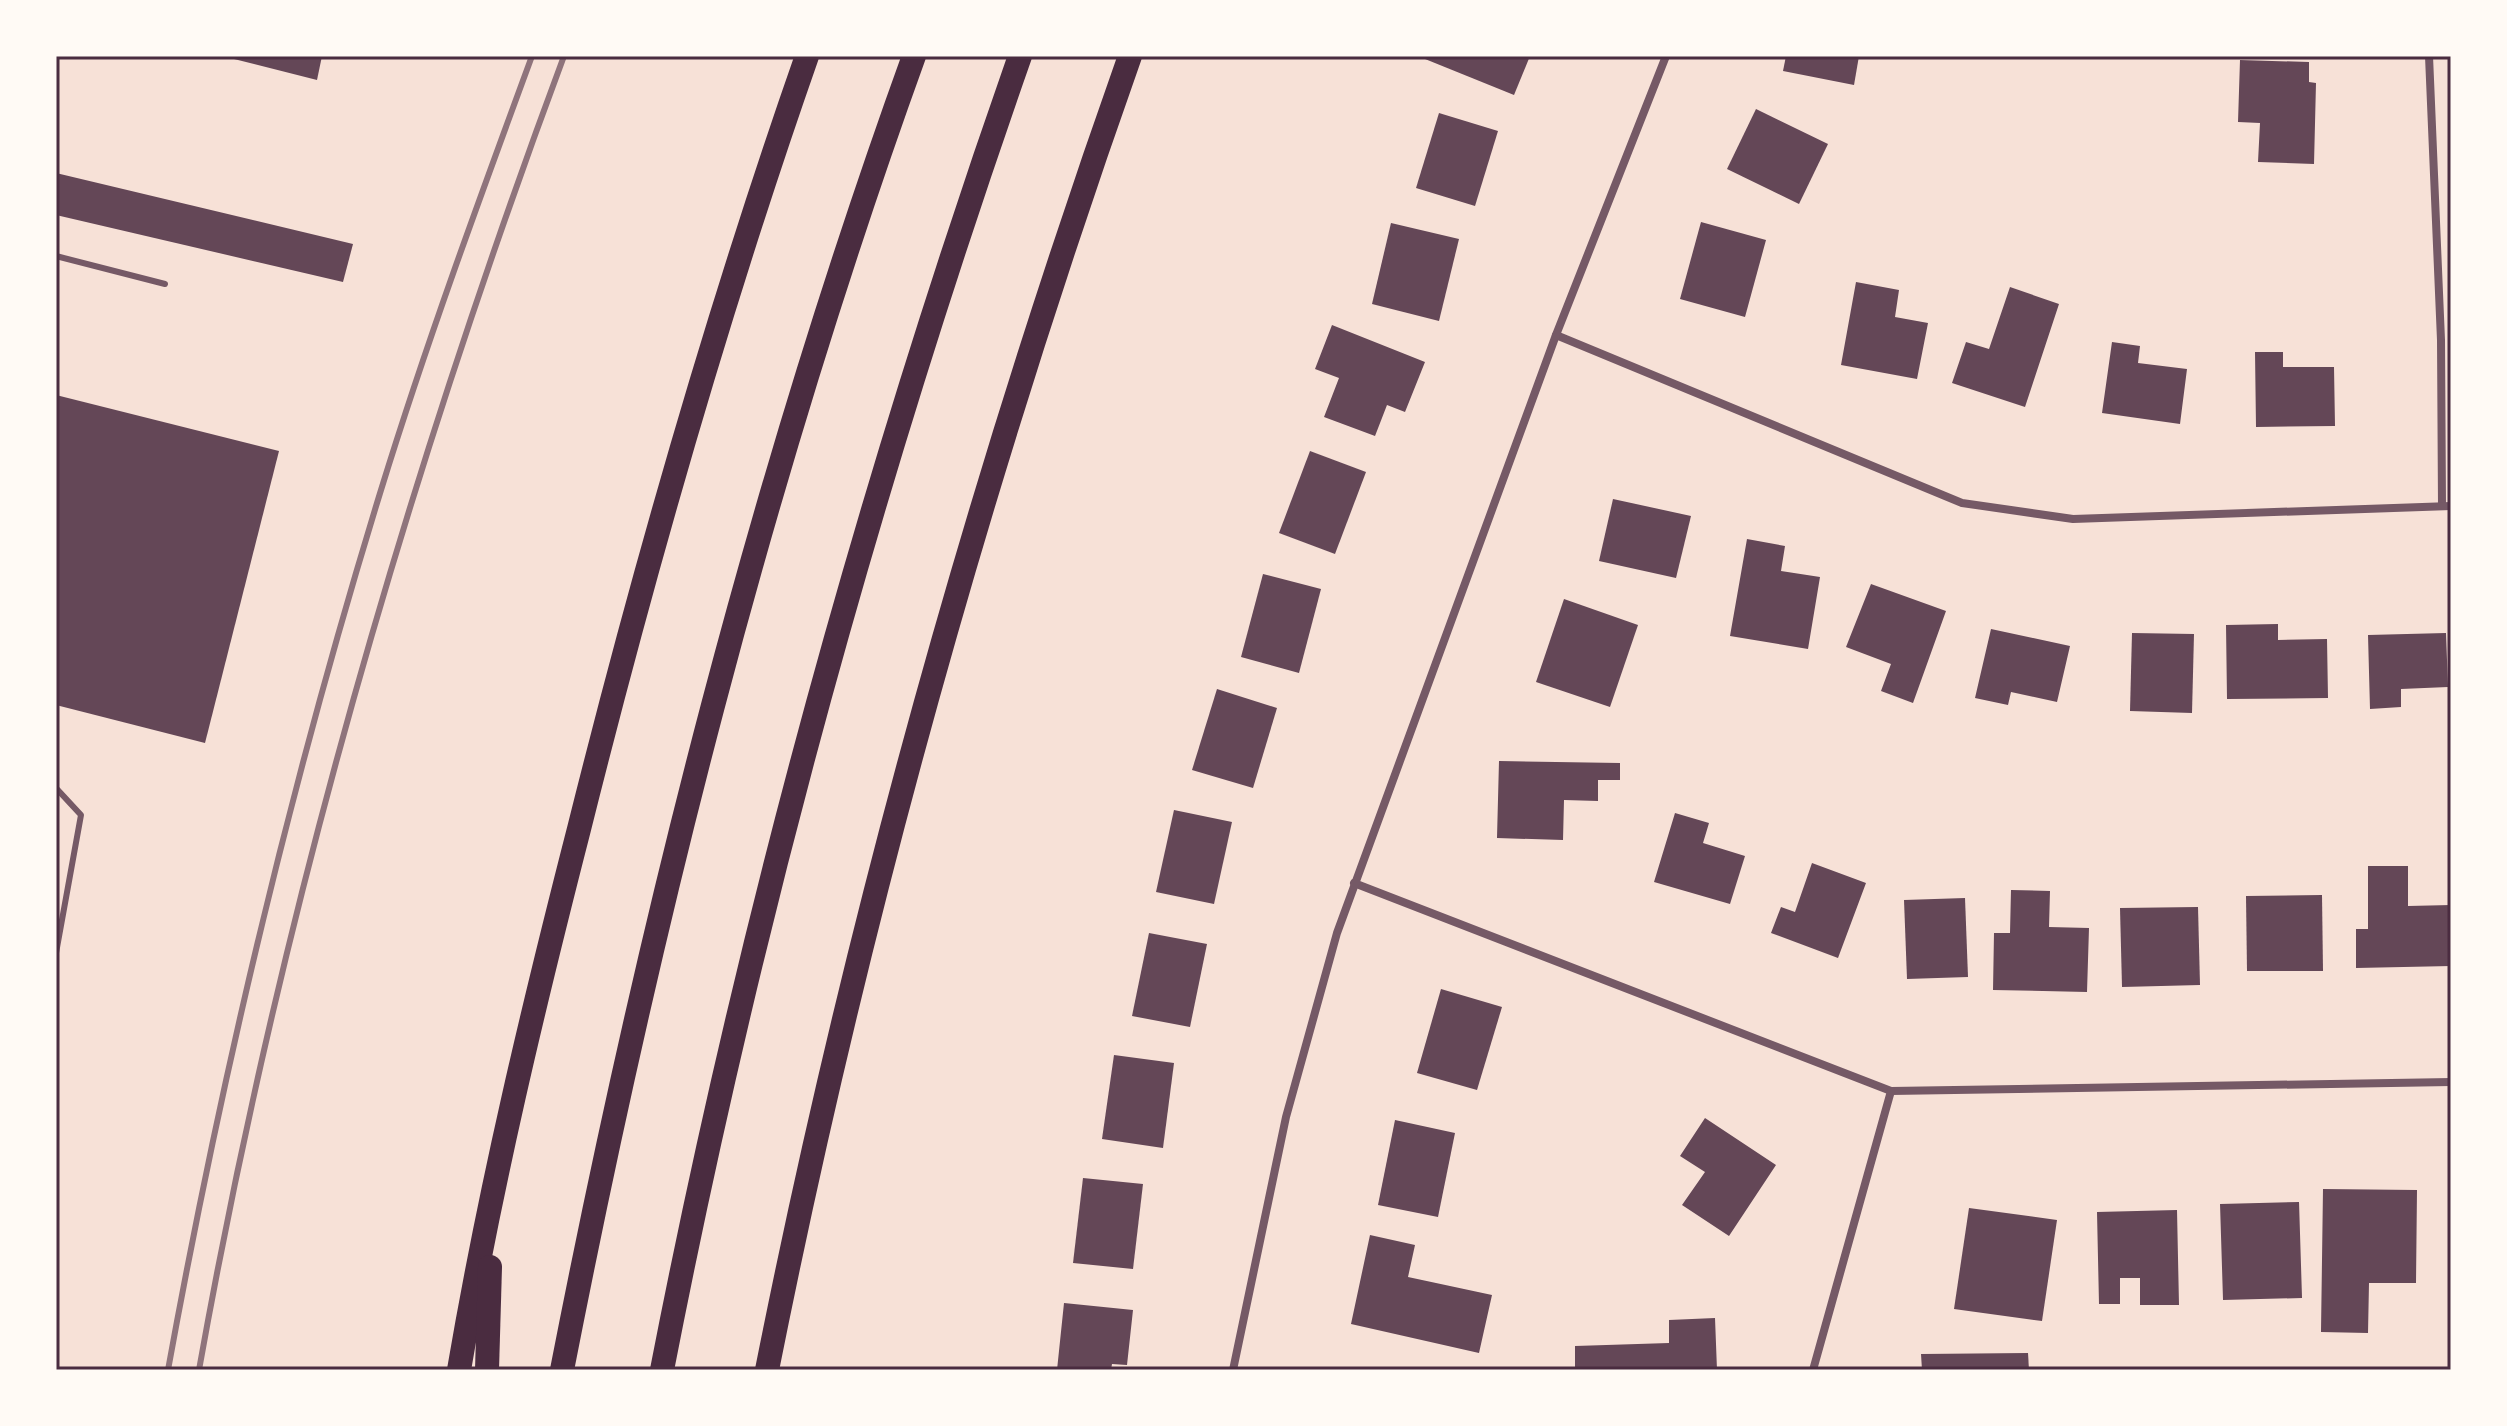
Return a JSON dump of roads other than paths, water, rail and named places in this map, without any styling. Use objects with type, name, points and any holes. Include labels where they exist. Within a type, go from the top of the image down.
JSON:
[{"type":"highway","points":[[459,1370],[491,1197],[565,884],[641,587],[730,289],[807,56]]},
{"type":"highway","points":[[562,1370],[643,990],[725,666],[809,376],[914,56]]},
{"type":"highway","points":[[662,1370],[722,1079],[799,764],[928,327],[1020,56]]},
{"type":"highway","points":[[767,1370],[827,1086],[936,657],[1027,359],[1130,56]]},
{"type":"highway","points":[[487,1370],[491,1197]]},
{"type":"street","points":[[1233,1370],[1286,1117],[1354,883],[1556,335],[1666,56]]},
{"type":"street","points":[[1556,335],[1962,503],[2073,519],[2446,506],[2429,56]]},
{"type":"street","points":[[1354,883],[1891,1091],[2451,1082]]},
{"type":"street","points":[[1813,1370],[1891,1091]]},
{"type":"lane","points":[[56,256],[165,284]]},
{"type":"lane","points":[[56,788],[81,815],[56,953]]},
{"type":"railway","points":[[168,1370],[236,1037],[318,708],[416,381],[532,56]]},
{"type":"railway","points":[[199,1370],[267,1035],[352,705],[451,378],[564,56]]}]
